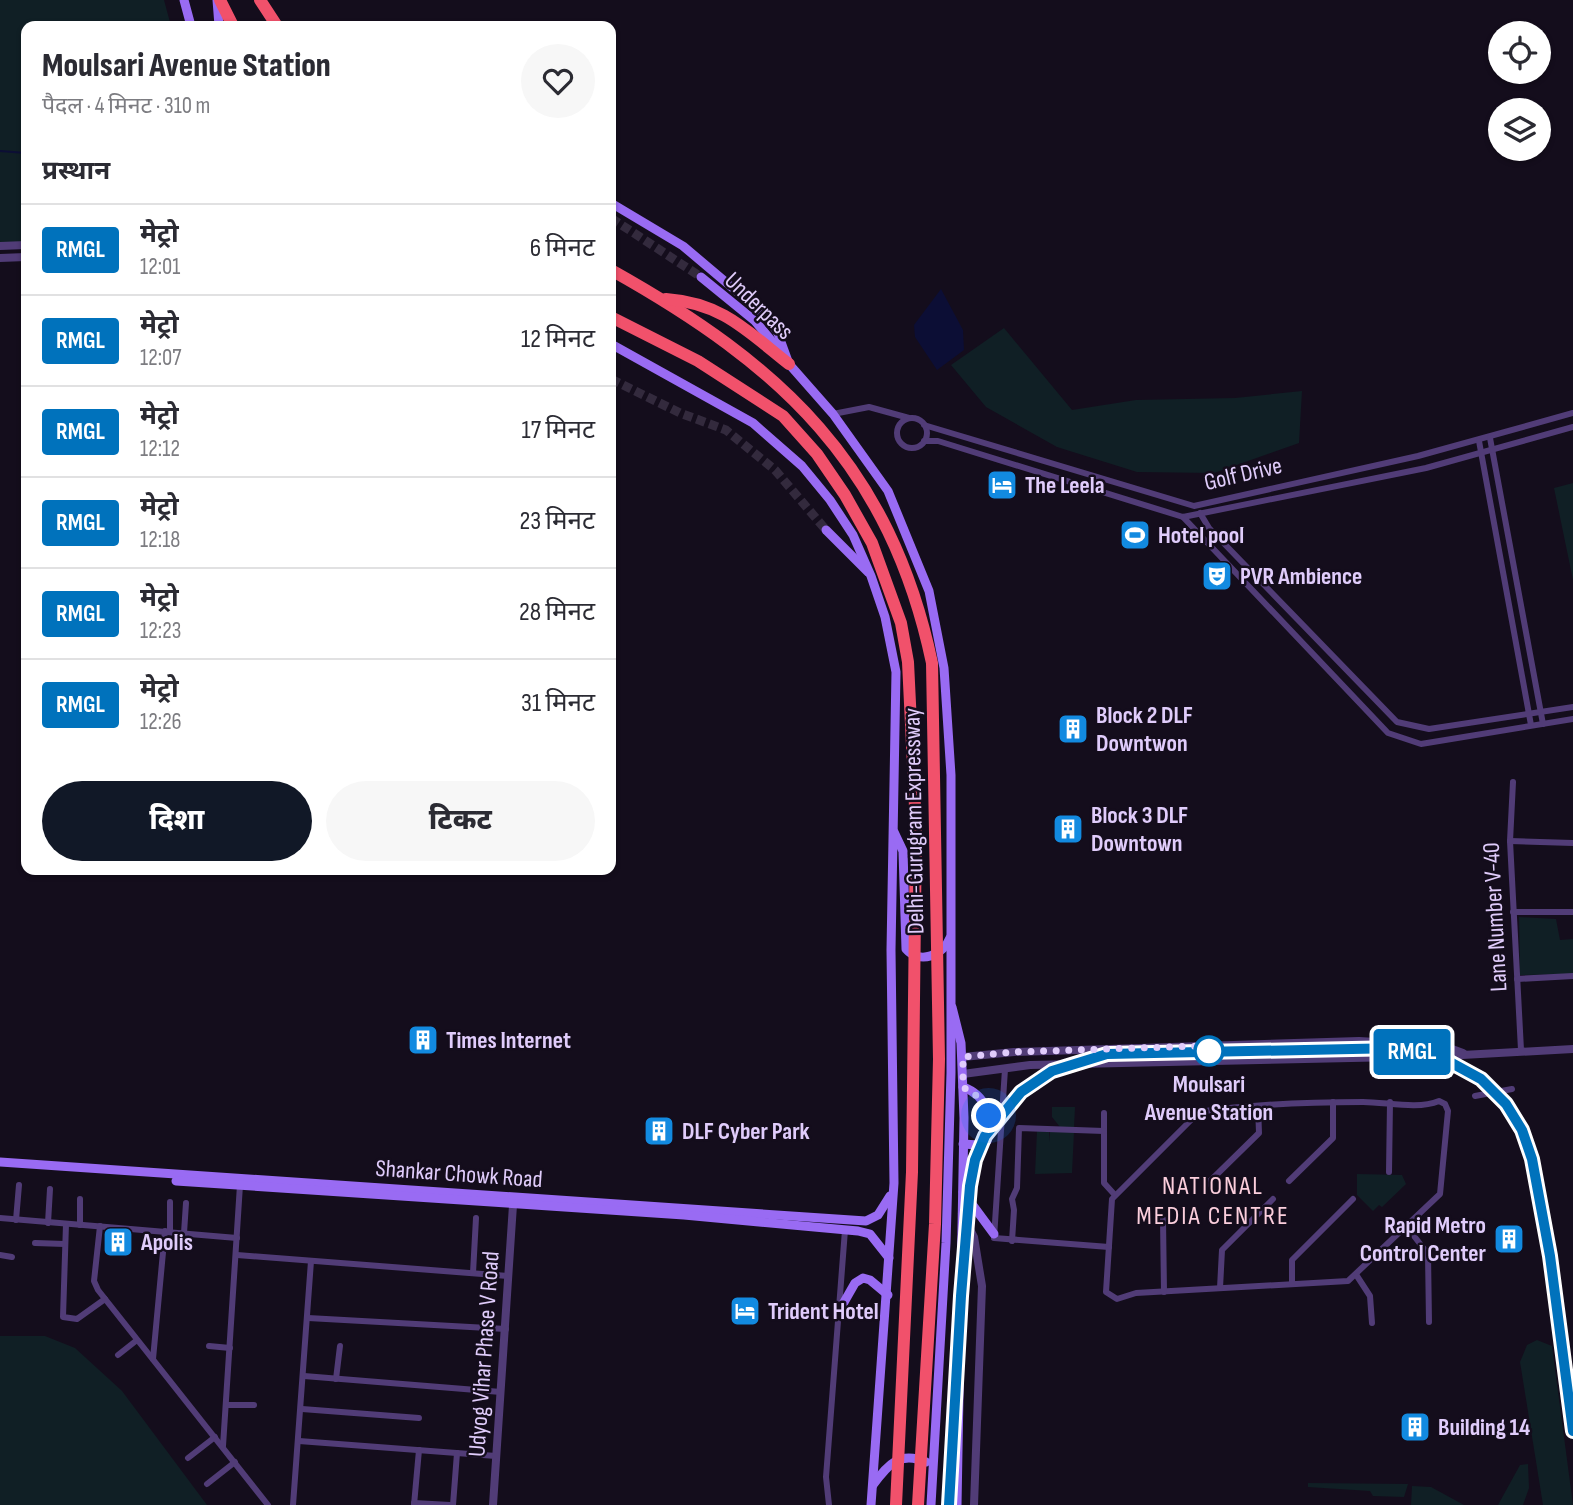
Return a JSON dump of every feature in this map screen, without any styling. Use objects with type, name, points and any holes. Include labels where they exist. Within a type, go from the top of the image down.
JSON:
[{"type":"highway","points":[[219,0],[230,21]]},
{"type":"highway","points":[[260,0],[274,21]]},
{"type":"highway","name":"Delhi-Gurugram Expressway","points":[[616,273],[688,314],[785,389],[822,429],[875,506],[897,550],[923,618],[932,663],[939,1059],[935,1224],[918,1505]]},
{"type":"highway","points":[[662,299],[709,306],[734,321],[789,364]]},
{"type":"highway","name":"Delhi-Gurugram Expressway","points":[[616,320],[698,361],[783,416],[817,454],[845,495],[876,553],[901,623],[908,662],[916,828],[912,1172],[896,1505]]},
{"type":"main road","points":[[184,0],[190,21]]},
{"type":"main road","points":[[219,0],[219,21]]},
{"type":"main road","points":[[616,206],[683,246],[748,298],[776,331],[789,364],[833,414],[888,491],[929,591],[944,668],[951,775],[946,1243],[931,1505]]},
{"type":"main road","name":"Underpass","points":[[701,277],[769,336],[789,364]]},
{"type":"main road","points":[[616,347],[729,408],[775,440],[809,474],[853,536],[871,576],[885,618],[896,672],[893,830],[894,1183],[871,1505]]},
{"type":"main road","points":[[826,530],[871,576]]},
{"type":"main road","points":[[893,830],[903,851],[906,949],[912,955],[931,956],[943,950],[950,936]]},
{"type":"main road","points":[[950,1002],[959,1024],[963,1057],[957,1505]]},
{"type":"main road","points":[[963,1087],[980,1098],[990,1124],[987,1141],[978,1146],[963,1144]]},
{"type":"main road","name":"Shankar Chowk Road","points":[[0,1164],[866,1222],[878,1215],[887,1204],[894,1183]]},
{"type":"main road","name":"Shankar Chowk Road","points":[[0,1164],[240,1185],[684,1215],[845,1230],[870,1234],[889,1258]]},
{"type":"main road","points":[[963,1192],[994,1234]]},
{"type":"main road","points":[[839,1311],[855,1283],[863,1278],[870,1280],[888,1295]]},
{"type":"main road","points":[[872,1487],[886,1468],[900,1457],[913,1457],[928,1464],[932,1473]]},
{"type":"street","points":[[0,246],[21,245]]},
{"type":"street","points":[[0,258],[21,257]]},
{"type":"street","points":[[833,414],[869,407],[918,419],[924,425],[924,441],[912,447],[900,442],[897,429],[909,418]]},
{"type":"street","name":"Golf Drive","points":[[924,425],[1194,506],[1479,441],[1573,412]]},
{"type":"street","name":"Golf Drive","points":[[924,441],[938,441],[1183,517],[1381,479],[1493,452],[1573,427]]},
{"type":"street","points":[[1490,438],[1543,724]]},
{"type":"street","points":[[1479,441],[1531,725]]},
{"type":"street","points":[[1380,465],[1381,479]]},
{"type":"street","points":[[1194,506],[1209,527],[1397,722],[1429,729],[1573,706]]},
{"type":"street","points":[[1183,517],[1388,733],[1421,744],[1573,719]]},
{"type":"street","name":"Lane Number V-40","points":[[1513,782],[1510,841],[1521,1050]]},
{"type":"street","points":[[1510,841],[1573,843]]},
{"type":"street","points":[[1513,912],[1573,912]]},
{"type":"street","points":[[1517,979],[1573,976]]},
{"type":"street","points":[[963,1057],[1359,1041],[1444,1046],[1466,1054]]},
{"type":"street","points":[[963,1074],[1030,1065],[1573,1049]]},
{"type":"street","points":[[977,1056],[976,1066],[982,1073]]},
{"type":"street","points":[[1005,1069],[994,1234],[997,1241],[1109,1248]]},
{"type":"street","points":[[1475,1096],[1512,1089]]},
{"type":"street","points":[[1439,1101],[1445,1104],[1448,1111],[1443,1188],[1357,1276],[1336,1283],[1292,1283],[1129,1294],[1117,1298],[1110,1296],[1105,1286],[1109,1274],[1109,1205],[1114,1194],[1199,1112],[1333,1102],[1428,1105],[1439,1101]]},
{"type":"street","points":[[1289,1181],[1333,1138],[1333,1102]]},
{"type":"street","points":[[1389,1172],[1390,1102]]},
{"type":"street","points":[[1205,1186],[1259,1133],[1258,1106]]},
{"type":"street","points":[[1104,1113],[1104,1183],[1114,1194]]},
{"type":"street","points":[[1012,1241],[1012,1199],[1017,1188],[1019,1128],[1104,1131]]},
{"type":"street","points":[[16,1220],[19,1185]]},
{"type":"street","points":[[223,1446],[240,1185]]},
{"type":"street","points":[[48,1223],[50,1189]]},
{"type":"street","points":[[80,1199],[80,1225]]},
{"type":"street","points":[[1220,1288],[1222,1250],[1273,1199]]},
{"type":"street","points":[[1292,1283],[1292,1260],[1353,1199]]},
{"type":"street","points":[[153,1359],[170,1202]]},
{"type":"street","points":[[184,1233],[186,1203]]},
{"type":"street","name":"Udyog Vihar Phase V Road","points":[[493,1505],[513,1205]]},
{"type":"street","points":[[962,1214],[974,1237],[982,1286],[974,1505]]},
{"type":"street","points":[[0,1218],[237,1238]]},
{"type":"street","points":[[472,1273],[476,1218]]},
{"type":"street","points":[[1163,1219],[1164,1292]]},
{"type":"street","points":[[66,1224],[63,1317],[76,1319],[105,1299]]},
{"type":"street","points":[[100,1226],[94,1281],[105,1299],[268,1505]]},
{"type":"street","points":[[1407,1227],[1429,1254],[1429,1322]]},
{"type":"street","points":[[830,1505],[826,1477],[845,1230]]},
{"type":"street","points":[[35,1243],[65,1244]]},
{"type":"street","points":[[0,1255],[12,1257]]},
{"type":"street","points":[[237,1255],[508,1276]]},
{"type":"street","points":[[294,1505],[311,1262]]},
{"type":"street","points":[[1357,1276],[1370,1296],[1372,1323]]},
{"type":"street","points":[[308,1318],[506,1329]]},
{"type":"street","points":[[118,1355],[137,1340]]},
{"type":"street","points":[[209,1346],[230,1349]]},
{"type":"street","points":[[336,1379],[340,1346]]},
{"type":"street","points":[[304,1376],[501,1392]]},
{"type":"street","points":[[226,1405],[254,1405]]},
{"type":"street","points":[[302,1409],[419,1418]]},
{"type":"street","points":[[188,1458],[215,1437]]},
{"type":"street","points":[[299,1441],[496,1456]]},
{"type":"street","points":[[419,1450],[414,1504],[452,1505],[457,1453]]},
{"type":"street","points":[[207,1484],[235,1462]]},
{"type":"shaded area","points":[[0,0],[164,0],[170,21],[21,21],[21,248],[0,250]]},
{"type":"shaded area","points":[[941,289],[963,330],[964,350],[937,370],[915,337],[914,325]]},
{"type":"shaded area","points":[[1004,328],[1072,410],[1136,400],[1235,398],[1302,391],[1299,443],[1214,473],[1137,472],[1057,447],[986,407],[951,365]]},
{"type":"shaded area","points":[[1573,483],[1573,580],[1554,488]]},
{"type":"shaded area","points":[[1519,917],[1556,919],[1560,940],[1573,939],[1573,974],[1520,975]]},
{"type":"shaded area","points":[[1052,1107],[1075,1107],[1074,1128],[1060,1127],[1052,1117]]},
{"type":"shaded area","points":[[1037,1131],[1049,1131],[1049,1142],[1050,1131],[1074,1132],[1072,1173],[1035,1174]]},
{"type":"shaded area","points":[[1357,1174],[1402,1175],[1406,1184],[1382,1207],[1379,1205],[1373,1211],[1357,1195]]},
{"type":"shaded area","points":[[0,1336],[45,1336],[75,1348],[122,1391],[207,1505],[0,1505]]},
{"type":"shaded area","points":[[1537,1340],[1552,1346],[1573,1505],[1543,1505],[1520,1362],[1527,1345]]},
{"type":"shaded area","points":[[1528,1464],[1529,1488],[1523,1505],[1498,1505],[1520,1465]]},
{"type":"shaded area","points":[[1308,1483],[1408,1484],[1404,1497],[1373,1496],[1370,1491],[1308,1487]]},
{"type":"shaded area","points":[[1412,1486],[1431,1487],[1464,1505],[1411,1505]]},
{"type":"waterway","points":[[0,151],[21,153]]},
{"type":"tunnel","points":[[616,221],[701,277]]},
{"type":"tunnel","points":[[616,381],[680,413],[726,430],[775,470],[826,530]]},
{"type":"railway","points":[[949,1505],[961,1296],[970,1187],[975,1160],[985,1136],[1021,1092],[1052,1071],[1107,1054],[1399,1048],[1448,1061],[1481,1079],[1506,1104],[1522,1130],[1532,1159],[1550,1256],[1573,1430]]},
{"type":"metro line","name":"RMGL","points":[[949,1505],[961,1296],[970,1186],[975,1160],[985,1136],[1021,1092],[1052,1071],[1107,1054],[1399,1048],[1448,1061],[1481,1079],[1506,1104],[1522,1130],[1532,1159],[1550,1256],[1573,1431]]},
{"type":"place","name":"The Leela","points":[[1002,485]]},
{"type":"place","name":"Hotel pool","points":[[1135,535]]},
{"type":"place","name":"PVR Ambience","points":[[1217,576]]},
{"type":"place","name":"Block 2 DLF Downtwon","points":[[1073,729]]},
{"type":"place","name":"Block 3 DLF Downtown","points":[[1068,829]]},
{"type":"place","name":"Times Internet","points":[[423,1040]]},
{"type":"place","name":"Moulsari Avenue Station","points":[[1209,1051]]},
{"type":"place","name":"DLF Cyber Park","points":[[659,1131]]},
{"type":"place","name":"Rapid Metro Control Center","points":[[1509,1239]]},
{"type":"place","name":"Apolis","points":[[118,1242]]},
{"type":"place","name":"Trident Hotel","points":[[745,1311]]},
{"type":"place","name":"Building 14","points":[[1415,1427]]},
{"type":"district","name":"NATIONAL MEDIA CENTRE","points":[[1213,1201]]},
{"type":"route","points":[[989,1116],[980,1098],[970,1089],[963,1087],[963,1057],[1014,1052],[1200,1046],[1209,1051]]}]
